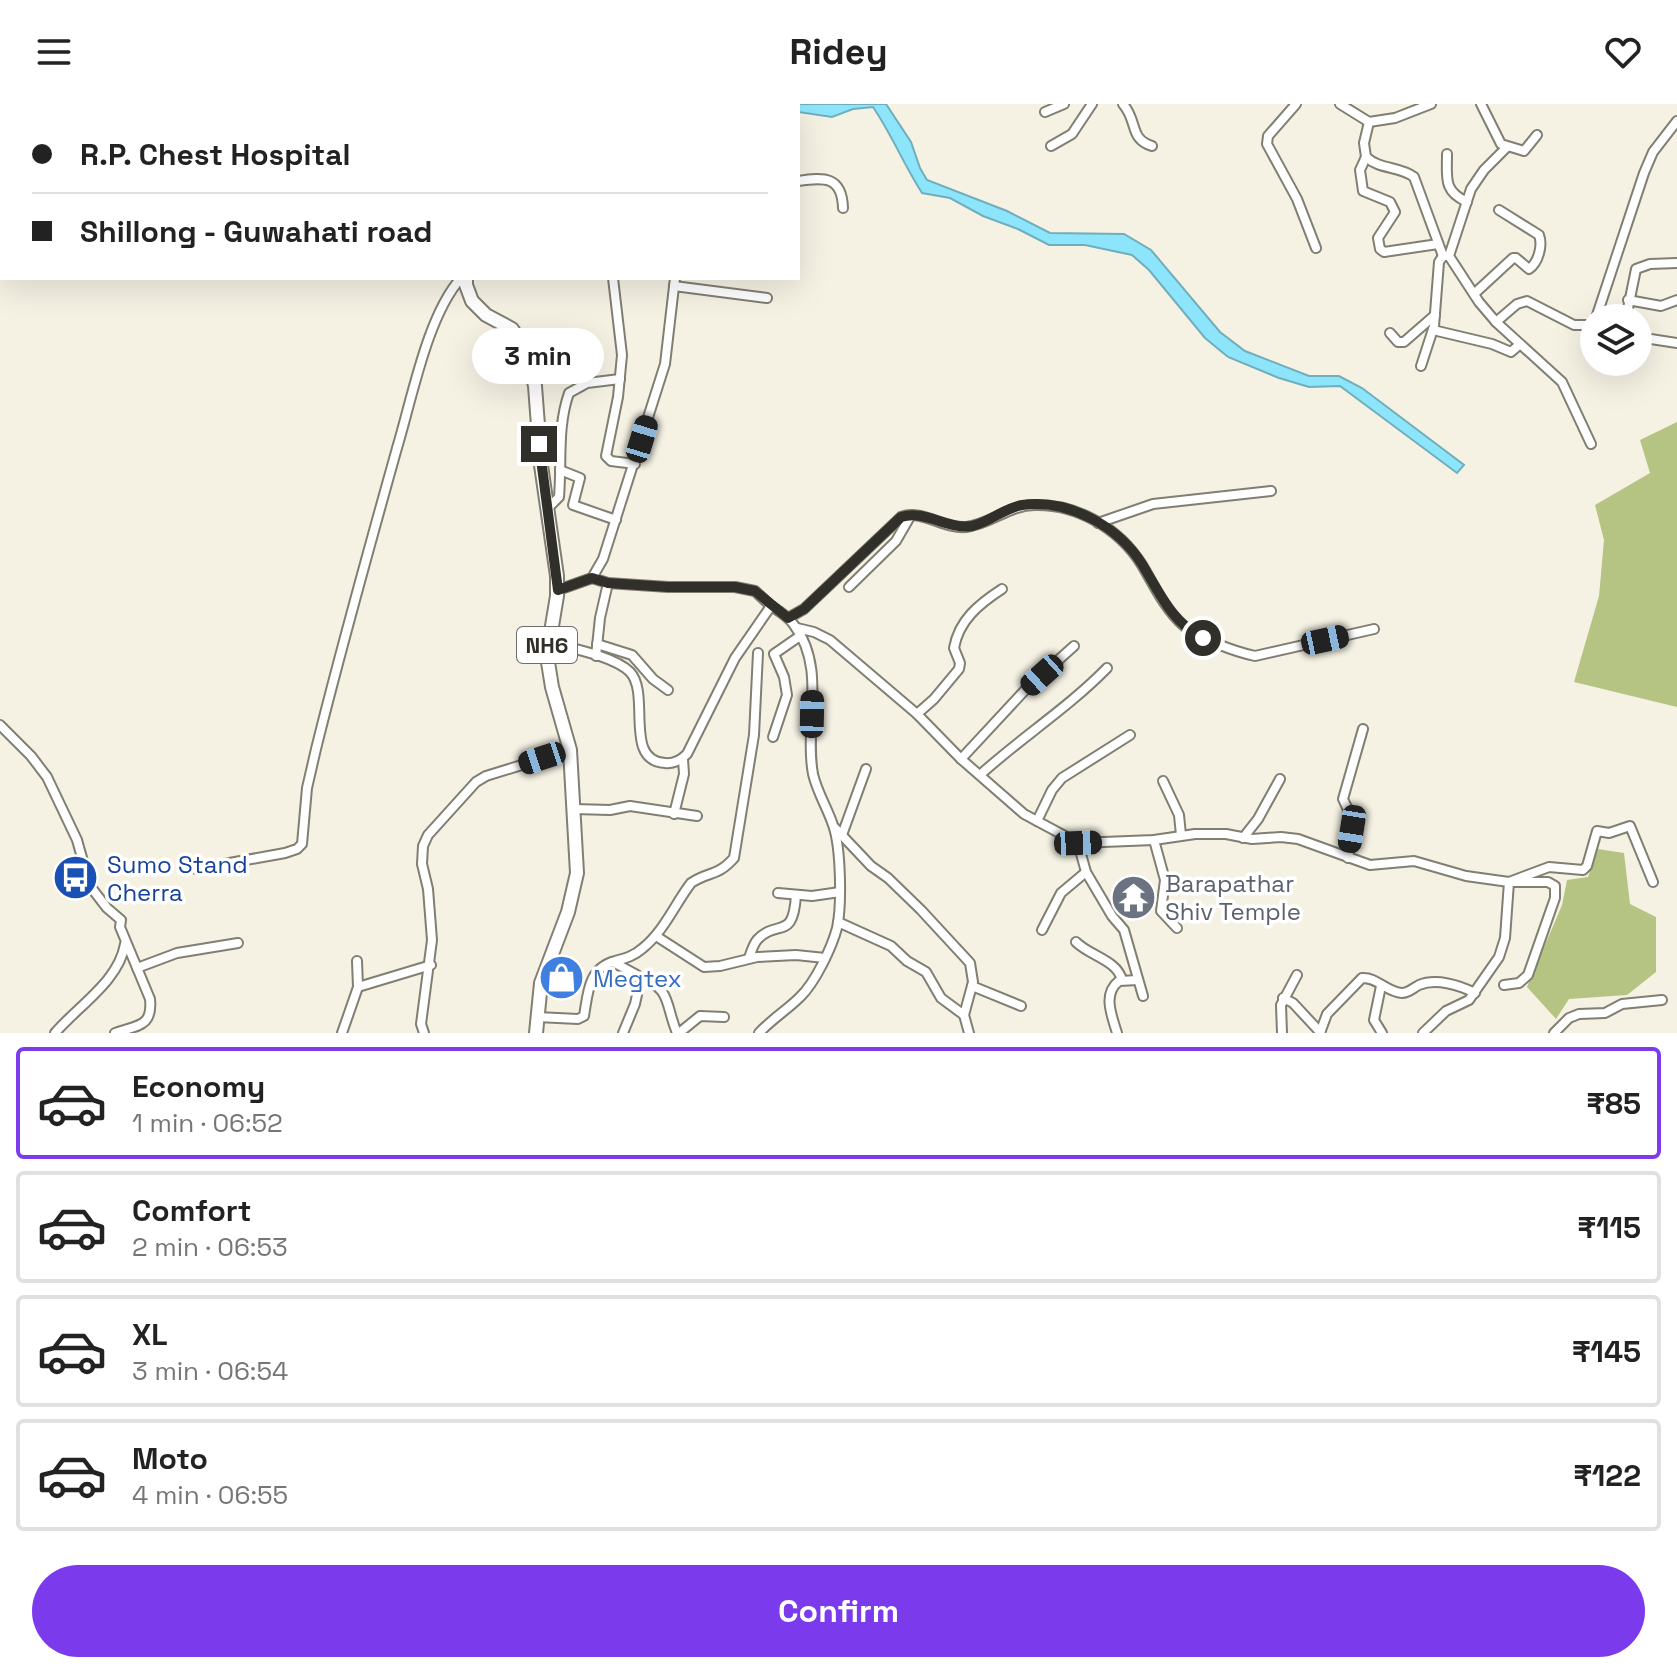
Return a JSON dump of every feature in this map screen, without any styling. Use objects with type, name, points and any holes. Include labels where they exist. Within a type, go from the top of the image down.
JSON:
[{"type":"highway","name":"NH6","points":[[465,280],[472,301],[486,315],[512,329],[527,352],[535,386],[540,455],[558,590],[547,642],[548,670],[570,750],[577,873],[574,890],[541,983],[536,1033]]},
{"type":"street","points":[[1045,112],[1064,104]]},
{"type":"street","points":[[1051,146],[1072,134],[1092,104]]},
{"type":"street","points":[[1123,104],[1132,114],[1137,137],[1142,143],[1152,146]]},
{"type":"street","points":[[1296,104],[1268,136],[1267,144],[1297,199],[1316,248]]},
{"type":"street","points":[[1340,104],[1369,122],[1387,120],[1431,104]]},
{"type":"street","points":[[1481,104],[1497,141],[1507,147],[1524,151],[1537,135]]},
{"type":"street","points":[[1601,304],[1644,173],[1653,152],[1677,121]]},
{"type":"street","points":[[1369,122],[1364,143],[1366,157],[1360,170],[1363,191],[1390,202],[1395,212],[1378,238],[1381,250],[1438,244]]},
{"type":"street","points":[[1421,366],[1433,330],[1439,264],[1446,256],[1478,178],[1507,147]]},
{"type":"street","points":[[1447,154],[1448,187],[1452,194],[1467,202]]},
{"type":"street","points":[[1366,157],[1379,166],[1408,172],[1414,177],[1438,244],[1496,322],[1562,382],[1591,444]]},
{"type":"street","points":[[800,181],[811,179],[836,184],[841,190],[843,208]]},
{"type":"street","points":[[1474,294],[1513,258],[1529,269],[1535,264],[1541,243],[1539,235],[1499,210]]},
{"type":"street","points":[[1628,304],[1636,269],[1650,264],[1677,263]]},
{"type":"street","points":[[196,869],[285,853],[302,844],[307,788],[319,735],[385,491],[426,348],[446,301],[462,280]]},
{"type":"street","points":[[613,280],[622,355],[606,456],[611,461],[635,464]]},
{"type":"street","points":[[592,578],[603,559],[665,364],[675,282],[767,298]]},
{"type":"street","points":[[1628,300],[1654,306],[1677,300]]},
{"type":"street","points":[[1496,322],[1517,304],[1527,301],[1574,325],[1580,325]]},
{"type":"street","points":[[1390,333],[1398,342],[1404,342],[1435,315]]},
{"type":"street","points":[[1433,330],[1492,344],[1511,352],[1520,344]]},
{"type":"street","points":[[1652,339],[1677,343]]},
{"type":"street","points":[[548,508],[559,497],[563,413],[569,393],[587,383],[620,379]]},
{"type":"street","points":[[560,470],[580,478],[573,505],[616,520]]},
{"type":"street","points":[[1098,523],[1153,504],[1271,491]]},
{"type":"street","points":[[788,618],[804,609],[891,524],[911,515],[962,527],[986,521],[1017,506],[1038,504],[1067,507],[1098,523],[1129,547],[1173,616],[1194,633],[1238,652],[1255,656],[1374,629]]},
{"type":"street","points":[[849,587],[896,541],[911,515]]},
{"type":"street","points":[[558,590],[592,578],[608,583],[668,587],[735,587],[755,591],[788,618],[799,632],[811,672],[814,776],[834,827],[840,892],[838,922],[825,958],[802,997],[775,1016],[759,1033]]},
{"type":"street","points":[[596,656],[608,583]]},
{"type":"street","points":[[917,714],[934,699],[960,666],[954,648],[965,621],[984,600],[1002,589]]},
{"type":"street","points":[[674,814],[684,774],[683,759],[735,658],[771,606]]},
{"type":"street","points":[[773,737],[787,695],[774,654],[799,632],[814,632],[830,640],[917,714],[961,759],[1024,814],[1078,843],[1218,834],[1243,838],[1298,839],[1370,865],[1414,861],[1466,876],[1509,882],[1548,882],[1555,886],[1556,891],[1528,975],[1519,983],[1504,985]]},
{"type":"street","points":[[547,642],[626,668],[637,682],[641,740],[646,754],[664,763],[683,759]]},
{"type":"street","points":[[597,644],[632,655],[653,679],[668,690]]},
{"type":"street","points":[[961,759],[1026,689],[1074,646]]},
{"type":"street","points":[[537,1017],[578,1019],[584,1016],[589,986],[603,965],[636,954],[656,936],[691,883],[720,872],[734,858],[754,735],[758,653]]},
{"type":"street","points":[[981,774],[1084,691],[1107,668]]},
{"type":"street","points":[[0,725],[47,777],[77,840],[90,886],[121,920],[120,927],[150,999],[150,1014],[142,1025],[115,1033]]},
{"type":"street","points":[[1348,858],[1353,827],[1343,799],[1363,729]]},
{"type":"street","points":[[1037,821],[1052,790],[1062,778],[1130,735]]},
{"type":"street","points":[[424,1033],[421,1024],[431,965],[431,921],[422,854],[428,835],[476,782],[486,776],[570,750]]},
{"type":"street","points":[[842,835],[866,769]]},
{"type":"street","points":[[1243,838],[1258,819],[1280,779]]},
{"type":"street","points":[[1163,781],[1179,815],[1181,835]]},
{"type":"street","points":[[574,809],[610,810],[630,806],[697,816]]},
{"type":"street","points":[[1509,882],[1549,867],[1583,870],[1587,866],[1597,831],[1609,833],[1630,826],[1653,882]]},
{"type":"street","points":[[834,827],[965,957],[974,975],[964,1015],[969,1033]]},
{"type":"street","points":[[1154,840],[1165,880],[1161,911],[1177,928]]},
{"type":"street","points":[[1078,843],[1086,872],[1124,930],[1143,996]]},
{"type":"street","points":[[1042,930],[1061,893],[1086,872]]},
{"type":"street","points":[[1423,1033],[1446,1011],[1469,1000],[1503,948],[1509,882]]},
{"type":"street","points":[[778,893],[822,896],[840,892]]},
{"type":"street","points":[[749,958],[760,937],[790,922],[795,912],[796,895]]},
{"type":"street","points":[[838,922],[891,946],[907,961],[926,972],[941,998],[964,1015]]},
{"type":"street","points":[[656,936],[704,967],[749,958],[796,955],[825,958]]},
{"type":"street","points":[[55,1033],[102,987],[123,954],[126,941]]},
{"type":"street","points":[[1076,942],[1089,953],[1116,967],[1122,980]]},
{"type":"street","points":[[137,968],[177,953],[238,943]]},
{"type":"street","points":[[342,1033],[358,987],[357,961]]},
{"type":"street","points":[[613,961],[662,988],[678,1033],[700,1016],[724,1017]]},
{"type":"street","points":[[358,987],[431,965]]},
{"type":"street","points":[[1282,1033],[1280,1009],[1297,975]]},
{"type":"street","points":[[1283,998],[1293,1003],[1320,1033],[1327,1014],[1351,991],[1358,979],[1369,977],[1391,991],[1406,993],[1428,982],[1457,985],[1475,993]]},
{"type":"street","points":[[623,1033],[639,991],[639,978]]},
{"type":"street","points":[[1117,1033],[1108,996],[1113,985],[1122,980],[1138,980]]},
{"type":"street","points":[[972,986],[1021,1006]]},
{"type":"street","points":[[1377,1031],[1375,1014],[1381,986]]},
{"type":"street","points":[[1554,1033],[1569,1018],[1579,1014],[1596,1014],[1622,1004],[1662,1000]]},
{"type":"green space","points":[[1677,422],[1677,707],[1574,682],[1599,596],[1604,540],[1595,505],[1650,473],[1640,440]]},
{"type":"green space","points":[[1598,849],[1624,853],[1630,904],[1656,917],[1656,972],[1627,995],[1569,999],[1556,1019],[1527,987],[1562,905],[1567,880],[1588,877]]},
{"type":"water","points":[[800,104],[886,104],[911,142],[927,180],[1007,211],[1050,233],[1124,234],[1151,250],[1220,332],[1245,351],[1309,376],[1339,376],[1362,388],[1464,465],[1457,473],[1340,386],[1309,387],[1228,357],[1205,338],[1149,270],[1132,255],[1085,245],[1049,245],[950,198],[922,193],[873,107],[853,109],[832,117],[800,112]]},
{"type":"place","name":"Sumo Stand Cherra","points":[[76,878]]},
{"type":"place","name":"Barapathar Shiv Temple","points":[[1134,897]]},
{"type":"place","name":"Megtex","points":[[562,978]]},
{"type":"route","points":[[539,444],[558,590],[592,578],[608,583],[668,587],[735,587],[755,591],[788,618],[804,609],[901,517],[918,515],[962,527],[986,521],[1017,506],[1038,504],[1067,507],[1090,517],[1129,547],[1173,616],[1203,638]]}]
